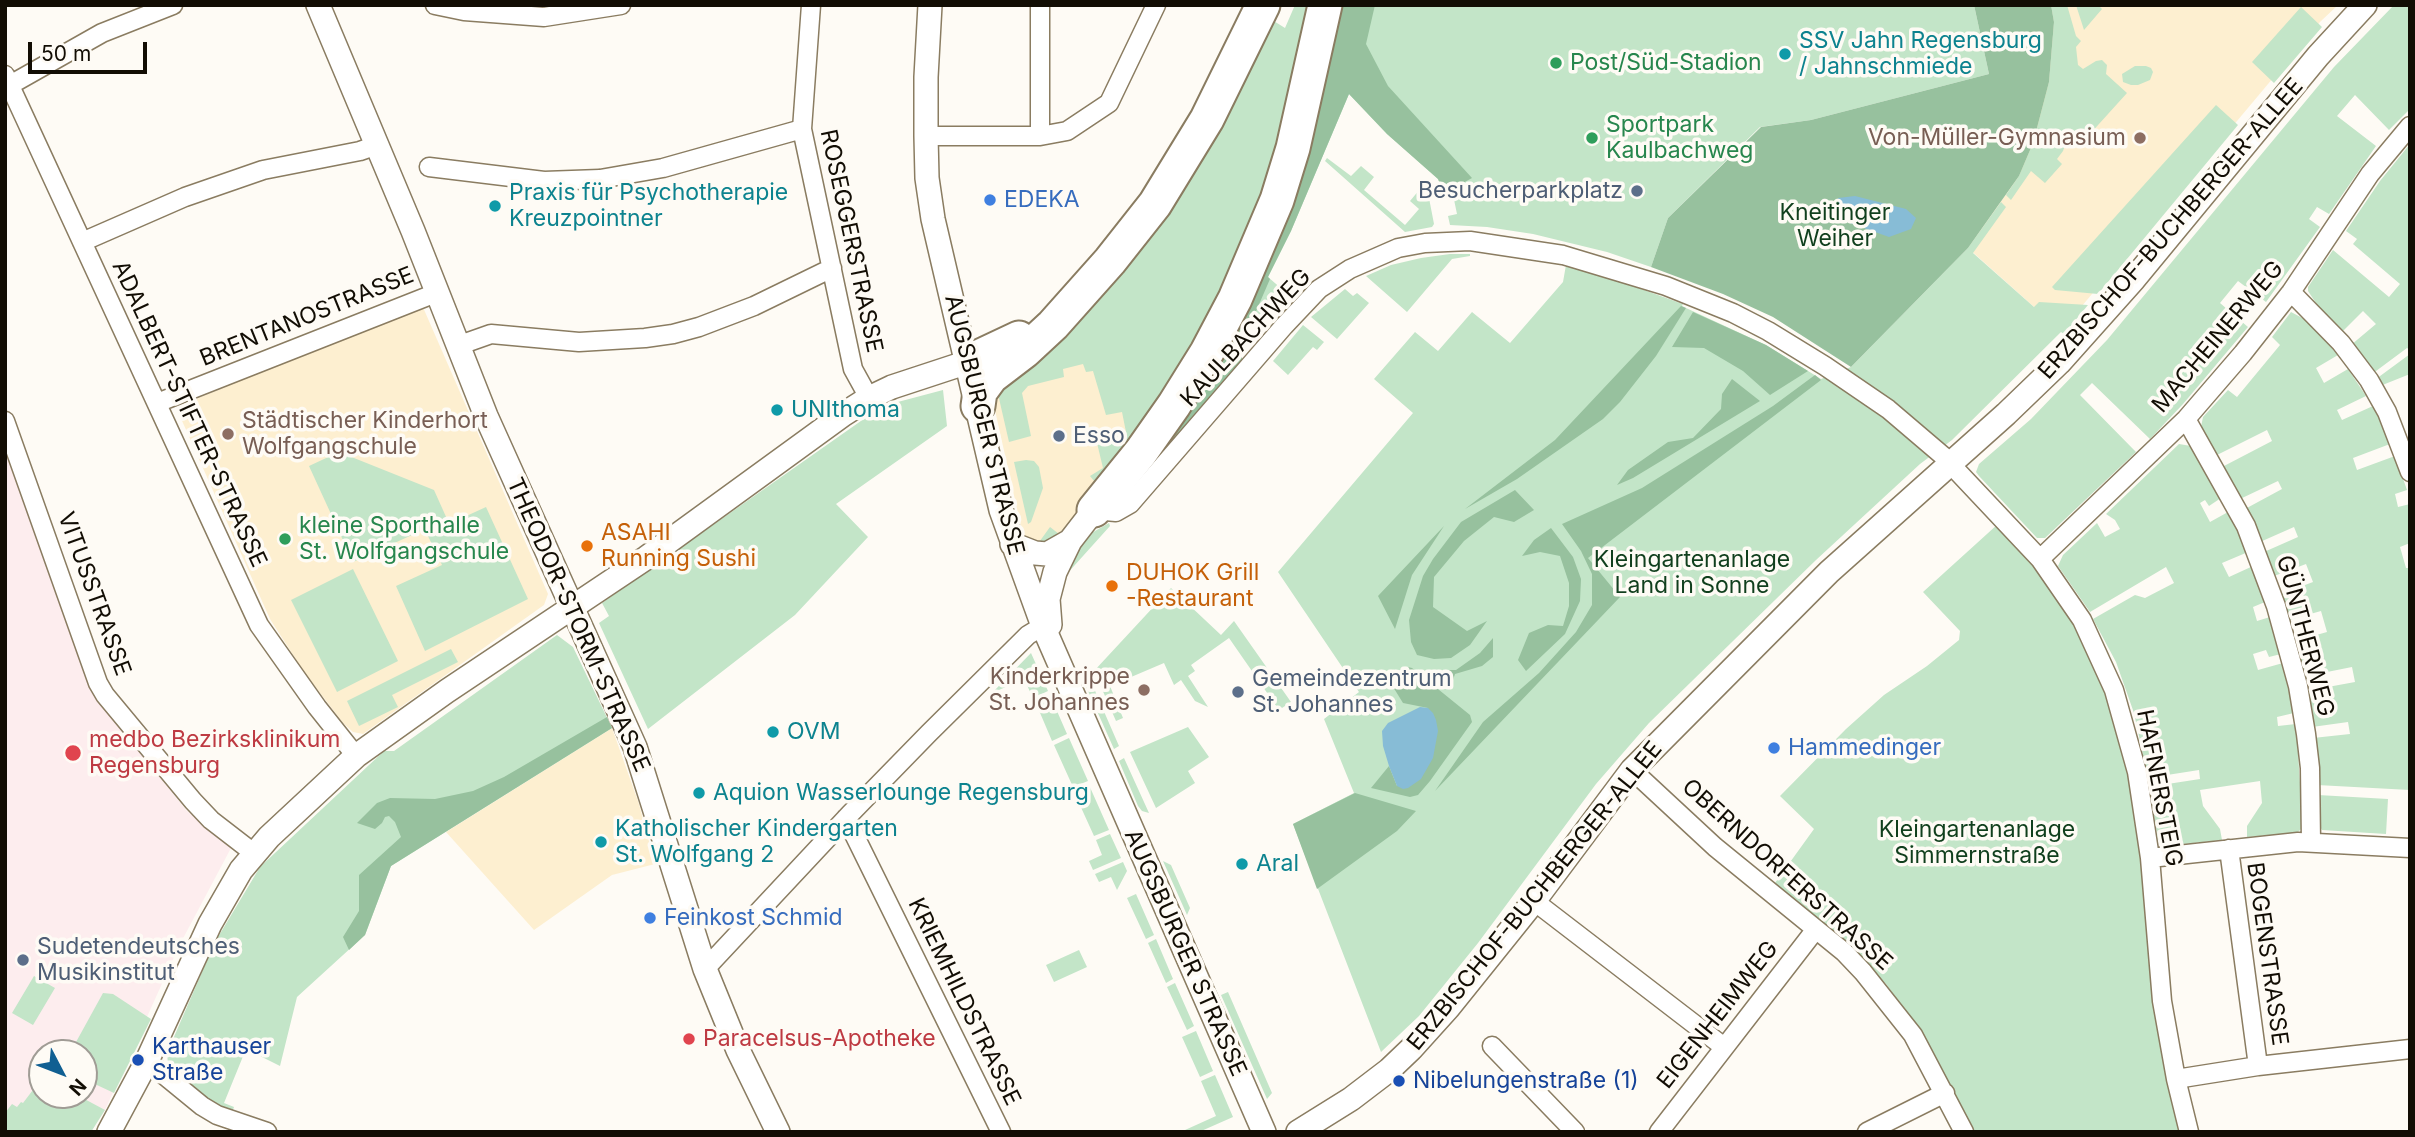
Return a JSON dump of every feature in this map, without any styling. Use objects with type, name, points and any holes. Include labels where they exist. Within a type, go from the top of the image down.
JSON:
[{"type":"highway","points":[[978,407],[981,392],[991,377],[1037,341],[1139,225],[1192,146],[1263,5]]},
{"type":"highway","points":[[1094,510],[1141,452],[1174,405],[1207,352],[1235,299],[1281,187],[1293,148],[1325,5]]},
{"type":"highway","points":[[968,362],[1021,338],[1069,307]]},
{"type":"street","points":[[8,80],[102,33],[173,5]]},
{"type":"street","name":"THEODOR-STORM-STRASSE","points":[[318,5],[486,416],[635,747],[705,969],[738,1050],[778,1132]]},
{"type":"street","points":[[435,5],[464,11],[544,17],[621,5]]},
{"type":"street","name":"ROSEGGERSTRASSE","points":[[811,5],[802,129],[853,369],[869,398]]},
{"type":"street","name":"AUGSBURGER STRASSE","points":[[930,5],[926,77],[927,178],[933,219],[999,502],[1012,544],[1048,636],[1264,1132]]},
{"type":"street","points":[[1040,5],[1040,136]]},
{"type":"street","points":[[926,135],[1040,136],[1067,131],[1109,103],[1156,5]]},
{"type":"street","name":"ERZBISCHOF-BUCHBERGER-ALLEE","points":[[1298,1132],[1351,1099],[1411,1049],[1448,1008],[1534,901],[1633,770],[1829,572],[2029,393],[2098,321],[2318,56],[2365,5]]},
{"type":"street","name":"ADALBERT-STIFTER-STRASSE","points":[[8,80],[259,625],[317,707],[356,756]]},
{"type":"street","name":"MACHEINERWEG","points":[[2040,559],[2186,419],[2243,353],[2291,292],[2370,174],[2410,126]]},
{"type":"street","points":[[429,167],[544,181],[600,179],[663,168],[802,129]]},
{"type":"street","points":[[82,242],[169,203],[263,170],[360,151],[377,145]]},
{"type":"street","name":"KAULBACHWEG","points":[[1094,510],[1116,512],[1130,504],[1319,289],[1350,269],[1381,254],[1398,248],[1446,241],[1470,241],[1571,257],[1622,271],[1733,313],[1785,341],[1864,392],[1951,463]]},
{"type":"street","points":[[457,346],[491,334],[579,342],[673,334],[754,306],[832,268]]},
{"type":"street","points":[[2291,292],[2341,343],[2369,380],[2395,430],[2410,472]]},
{"type":"street","name":"BRENTANOSTRASSE","points":[[157,403],[436,293]]},
{"type":"street","points":[[109,1132],[147,1061],[219,905],[269,837],[356,756],[447,691],[574,607],[869,398],[892,387],[968,362]]},
{"type":"street","name":"GÜNTHERWEG","points":[[2186,419],[2246,526],[2276,606],[2298,686],[2306,734],[2310,768],[2311,841]]},
{"type":"street","name":"VITUSSTRASSE","points":[[5,421],[102,689],[193,801],[211,820],[255,854]]},
{"type":"street","name":"HAFNERSTEIG","points":[[1951,463],[2040,559],[2082,620],[2114,690],[2137,772],[2150,858],[2162,1002],[2189,1132]]},
{"type":"street","points":[[705,969],[846,818],[1028,635],[1048,636],[1048,598],[1055,572],[1070,541],[1094,510]]},
{"type":"street","points":[[1012,544],[1035,553],[1047,554],[1070,541]]},
{"type":"street","name":"OBERNDORFERSTRASSE","points":[[1633,770],[1715,847],[1843,952],[1883,994],[1913,1035],[1964,1132]]},
{"type":"street","name":"KRIEMHILDSTRASSE","points":[[846,818],[1001,1132]]},
{"type":"street","points":[[2150,858],[2311,841],[2410,848]]},
{"type":"street","name":"BOGENSTRASSE","points":[[2229,849],[2258,1066]]},
{"type":"street","points":[[1534,901],[1724,1047]]},
{"type":"street","name":"EIGENHEIMWEG","points":[[1659,1132],[1816,929]]},
{"type":"street","points":[[1492,1046],[1574,1132]]},
{"type":"street","name":"BOGENSTRASSE","points":[[2176,1079],[2258,1066],[2410,1049]]},
{"type":"street","points":[[147,1061],[202,1107],[267,1132]]},
{"type":"street","points":[[1867,1132],[1945,1093]]},
{"type":"shaded area","points":[[2051,5],[2338,5],[2320,22],[2061,331],[1968,248],[2019,176],[2049,82],[2054,22]]},
{"type":"shaded area","points":[[422,305],[548,594],[544,605],[363,734],[353,732],[343,723],[304,672],[270,619],[179,414],[184,404]]},
{"type":"shaded area","points":[[1109,350],[1141,440],[1051,547],[1024,540],[990,388]]},
{"type":"shaded area","name":"medbo Bezirksklinikum Regensburg","points":[[5,438],[94,696],[186,810],[231,848],[179,946],[105,1110],[91,1132],[5,1132]]},
{"type":"shaded area","points":[[612,728],[639,804],[655,864],[612,875],[534,930],[446,832]]},
{"type":"green space","points":[[1295,5],[1314,5],[1289,118],[1272,181],[1249,248],[1221,314],[1162,410],[1104,488],[1059,540],[1039,548],[1037,545],[1050,527],[1059,534],[1099,487],[1090,476],[1103,468],[1097,443],[1113,440],[1113,435],[1126,432],[1122,412],[1106,415],[1093,371],[1086,372],[1083,364],[1063,369],[1064,377],[1028,386],[1022,393],[1031,436],[1009,442],[998,394],[999,378],[1028,359],[1060,329],[1115,268],[1166,200],[1228,103],[1269,18],[1285,28]]},
{"type":"green space","name":"Sportpark Kaulbachweg","points":[[1336,5],[1974,5],[1989,74],[1811,120],[1760,127],[1668,218],[1651,267],[1607,252],[1533,234],[1450,225],[1448,216],[1457,214],[1452,190],[1443,191],[1438,179],[1387,134],[1349,94],[1291,231],[1268,277],[1291,297],[1274,317],[1254,316],[1243,324],[1238,338],[1242,354],[1141,485],[1155,452],[1186,406]]},
{"type":"green space","points":[[1336,5],[1375,5],[1366,44],[1388,86],[1472,178],[1443,191],[1438,179],[1387,134],[1349,94],[1291,231],[1268,277],[1270,279],[1254,316],[1243,324],[1240,330],[1238,344],[1243,361],[1173,446],[1155,452],[1186,406]]},
{"type":"green space","name":"Kneitinger Weiher","points":[[1974,5],[2051,5],[2054,22],[2049,82],[2033,143],[2019,176],[1968,248],[1851,367],[1773,317],[1723,294],[1651,267],[1668,218],[1761,127],[1811,120],[1989,74]]},
{"type":"green space","points":[[2051,5],[2067,5],[2076,36],[2081,41],[2076,47],[2078,65],[2083,69],[2102,60],[2107,65],[2106,74],[2127,93],[2089,135],[2083,130],[2067,140],[2057,159],[2062,164],[2045,183],[2031,171],[2011,200],[2006,195],[2019,176],[2033,143],[2049,82],[2054,22]]},
{"type":"green space","points":[[2076,5],[2098,5],[2102,9],[2084,30]]},
{"type":"green space","points":[[2394,5],[2410,5],[2410,109],[2389,130],[2355,95],[2337,116],[2376,146],[2329,214],[2317,207],[2309,219],[2320,227],[2266,302],[2238,281],[2220,303],[2248,327],[2150,439],[2092,383],[2080,395],[2136,452],[2045,538],[2037,538],[1979,476],[1976,472],[1979,464],[2031,419],[2107,340],[2334,67]]},
{"type":"green space","points":[[2301,7],[2322,27],[2274,83],[2252,62]]},
{"type":"green space","points":[[2135,66],[2151,68],[2153,72],[2150,80],[2138,85],[2123,82],[2122,74]]},
{"type":"green space","points":[[2216,105],[2238,125],[2098,294],[2055,290],[2052,287]]},
{"type":"green space","points":[[2410,144],[2410,350],[2407,348],[2372,374],[2351,345],[2376,324],[2363,311],[2341,333],[2320,309],[2308,287],[2333,250],[2389,297],[2400,284],[2353,244],[2357,239],[2346,231],[2380,181]]},
{"type":"green space","points":[[1327,158],[1351,176],[1361,166],[1374,177],[1364,190],[1405,225],[1419,209],[1410,201],[1420,189],[1429,198],[1434,224],[1432,227],[1405,232],[1325,161]]},
{"type":"green space","name":"Kleingartenanlage Land in Sonne","points":[[2001,202],[2006,207],[1973,253],[2034,307],[2039,302],[2088,305],[2064,334],[2061,332],[1952,440],[1920,464],[1816,560],[1649,723],[1596,784],[1478,943],[1419,1016],[1381,1052],[1293,824],[1354,793],[1324,719],[1359,692],[1278,572],[1413,413],[1374,379],[1415,332],[1438,351],[1472,312],[1510,343],[1563,282],[1566,265],[1591,271],[1683,304],[1686,308],[1766,345],[1821,379],[1851,367],[1968,248]]},
{"type":"green space","points":[[1450,254],[1470,256],[1452,259],[1407,312],[1366,276],[1391,265]]},
{"type":"green space","points":[[1345,289],[1353,296],[1357,293],[1369,303],[1337,339],[1311,317]]},
{"type":"green space","points":[[1681,306],[1686,308],[1656,356],[1603,419],[1517,479],[1465,509],[1555,440]]},
{"type":"green space","points":[[1693,312],[1766,345],[1808,371],[1770,395],[1743,371],[1704,348],[1672,347]]},
{"type":"green space","points":[[2291,312],[2308,321],[2338,355],[2316,368],[2324,383],[2348,369],[2366,396],[2337,410],[2342,420],[2373,406],[2381,422],[2390,444],[2353,458],[2357,470],[2395,456],[2407,490],[2395,494],[2398,507],[2410,504],[2410,543],[2400,547],[2406,568],[2410,568],[2410,790],[2317,785],[2313,738],[2350,734],[2348,722],[2312,727],[2306,691],[2355,682],[2352,667],[2302,677],[2295,641],[2327,632],[2321,611],[2289,620],[2281,594],[2313,582],[2306,564],[2274,576],[2264,552],[2298,537],[2294,527],[2260,542],[2245,509],[2282,489],[2278,481],[2240,499],[2224,466],[2272,441],[2267,430],[2217,455],[2201,427],[2203,417],[2228,390],[2237,397],[2280,345],[2272,337]]},
{"type":"green space","points":[[1303,325],[1324,342],[1317,350],[1313,347],[1288,375],[1273,361]]},
{"type":"green space","points":[[2410,354],[2410,374],[2380,386],[2376,379]]},
{"type":"green space","points":[[1815,375],[1821,380],[1588,558],[1620,597],[1435,791],[1483,722],[1539,673],[1576,632],[1592,605],[1592,574],[1581,551],[1562,524],[1642,488],[1773,406]]},
{"type":"green space","points":[[1732,379],[1760,401],[1617,485],[1628,470],[1668,442],[1693,438],[1721,409],[1722,394]]},
{"type":"green space","points":[[943,390],[947,426],[836,504],[868,537],[795,615],[648,729],[599,623],[609,616],[602,603],[868,416],[894,403]]},
{"type":"green space","points":[[2179,444],[2191,446],[2221,498],[2209,506],[2205,500],[2200,503],[2210,522],[2228,512],[2248,552],[2222,563],[2229,577],[2253,566],[2265,602],[2253,607],[2257,621],[2270,617],[2281,654],[2269,657],[2266,650],[2253,654],[2258,670],[2283,663],[2294,713],[2277,717],[2278,726],[2296,724],[2303,827],[2297,833],[2247,837],[2247,826],[2262,803],[2260,781],[2200,790],[2203,806],[2220,829],[2222,840],[2164,846],[2161,843],[2151,797],[2162,796],[2161,785],[2200,779],[2199,770],[2148,778],[2134,713],[2116,662],[2093,619],[2135,595],[2145,598],[2174,583],[2166,567],[2090,612],[2058,566],[2063,555],[2097,523],[2105,537],[2120,529],[2115,520],[2106,514]]},
{"type":"green space","points":[[339,452],[434,490],[447,519],[353,562],[309,466]]},
{"type":"green space","points":[[1034,461],[1039,467],[1043,488],[1028,524],[1014,462]]},
{"type":"green space","points":[[1515,490],[1534,510],[1514,522],[1494,517],[1464,541],[1434,577],[1433,607],[1467,631],[1487,621],[1470,645],[1451,658],[1434,659],[1417,655],[1411,642],[1409,620],[1423,576],[1433,559],[1461,522]]},
{"type":"green space","points":[[486,507],[528,599],[425,651],[396,586],[442,565],[427,534]]},
{"type":"green space","points":[[1109,523],[1110,526],[1065,576],[1065,565],[1088,535]]},
{"type":"green space","name":"Kleingartenanlage Simmernstraße","points":[[1998,524],[2052,588],[2098,667],[2129,770],[2181,1132],[1972,1132],[1918,1028],[1886,984],[1848,946],[1775,883],[1814,829],[1780,796],[1884,695],[1959,640],[1960,631],[1923,592]]},
{"type":"green space","points":[[1444,526],[1412,575],[1395,629],[1378,596]]},
{"type":"green space","points":[[1551,528],[1573,557],[1581,579],[1580,601],[1565,634],[1526,671],[1518,660],[1529,633],[1548,625],[1563,626],[1569,606],[1569,583],[1560,556],[1540,552],[1522,556],[1534,540]]},
{"type":"green space","points":[[353,569],[398,661],[337,692],[291,600]]},
{"type":"green space","points":[[1171,588],[1221,635],[1234,621],[1291,702],[1279,710],[1229,638],[1191,665],[1195,671],[1188,676],[1208,707],[1195,701],[1181,680],[1174,685],[1164,663],[1110,686],[1123,718],[1116,721],[1094,671]]},
{"type":"green space","points":[[557,635],[573,647],[612,728],[391,866],[365,935],[297,997],[280,1066],[246,1049],[224,1103],[234,1107],[231,1115],[220,1111],[172,1071],[167,1053],[215,942],[260,867],[384,751],[394,751]]},
{"type":"green space","points":[[1493,638],[1493,657],[1482,666],[1455,674],[1450,689],[1433,673],[1435,670],[1456,670],[1480,653]]},
{"type":"green space","points":[[451,649],[458,662],[392,695],[398,707],[359,726],[347,701]]},
{"type":"green space","points":[[1031,653],[1048,691],[1033,698],[1024,679],[992,693]]},
{"type":"green space","points":[[1408,667],[1470,715],[1472,722],[1430,781],[1418,795],[1410,797],[1371,788],[1389,766],[1397,786],[1428,708],[1403,703],[1390,682]]},
{"type":"green space","points":[[1089,677],[1119,746],[1114,749],[1084,682]]},
{"type":"green space","points":[[1050,695],[1067,734],[1052,741],[1035,701]]},
{"type":"green space","points":[[607,717],[612,728],[391,866],[365,935],[349,950],[343,937],[359,911],[359,875],[401,837],[395,822],[389,816],[375,829],[357,823],[377,803],[390,798],[435,799],[473,791],[504,777]]},
{"type":"green space","points":[[1188,727],[1209,757],[1188,771],[1195,783],[1156,808],[1130,752]]},
{"type":"green space","points":[[1069,738],[1088,781],[1073,787],[1054,745]]},
{"type":"green space","points":[[1124,758],[1149,813],[1138,806],[1119,761]]},
{"type":"green space","points":[[1089,785],[1109,830],[1094,836],[1074,792]]},
{"type":"green space","points":[[1355,793],[1416,811],[1397,831],[1317,889],[1293,824]]},
{"type":"green space","points":[[2318,795],[2388,799],[2386,834],[2322,830],[2318,823]]},
{"type":"green space","points":[[1110,834],[1121,858],[1093,870],[1089,861],[1102,855],[1096,840]]},
{"type":"green space","points":[[1163,861],[1171,865],[1190,908],[1187,915]]},
{"type":"green space","points":[[1123,862],[1127,871],[1117,890],[1111,877],[1099,882],[1095,874]]},
{"type":"green space","points":[[1136,894],[1154,935],[1146,939],[1127,898]]},
{"type":"green space","points":[[1156,939],[1173,979],[1166,983],[1148,943]]},
{"type":"green space","points":[[1079,950],[1087,967],[1054,982],[1046,965]]},
{"type":"green space","points":[[34,976],[55,988],[33,1025],[12,1013]]},
{"type":"green space","points":[[1175,983],[1194,1026],[1187,1030],[1167,987]]},
{"type":"green space","points":[[1228,992],[1272,1093],[1267,1099],[1221,995]]},
{"type":"green space","points":[[103,993],[113,994],[151,1019],[114,1093],[98,1086],[98,1039],[78,1039]]},
{"type":"green space","points":[[1196,1031],[1213,1071],[1200,1077],[1182,1037]]},
{"type":"green space","points":[[1215,1075],[1233,1117],[1199,1132],[1186,1132],[1185,1130],[1216,1116],[1201,1081]]},
{"type":"green space","points":[[28,1096],[28,1109],[98,1109],[98,1106],[105,1110],[91,1132],[5,1132],[5,1113],[12,1104],[17,1107]]},
{"type":"water","points":[[1855,196],[1906,209],[1916,218],[1911,229],[1889,237],[1850,223],[1839,213],[1838,198]]},
{"type":"water","points":[[1420,707],[1428,708],[1436,720],[1438,731],[1433,758],[1421,779],[1403,789],[1397,786],[1389,766],[1382,731],[1388,723]]},
{"type":"place","name":"SSV Jahn Regensburg / Jahnschmiede","points":[[1785,54]]},
{"type":"place","name":"Post/Süd-Stadion","points":[[1556,63]]},
{"type":"place","name":"Sportpark Kaulbachweg","points":[[1592,138]]},
{"type":"place","name":"Von-Müller-Gymnasium","points":[[2140,138]]},
{"type":"place","name":"Besucherparkplatz","points":[[1637,191]]},
{"type":"place","name":"EDEKA","points":[[990,200]]},
{"type":"place","name":"Praxis für Psychotherapie Kreuzpointner","points":[[495,206]]},
{"type":"place","name":"UNIthoma","points":[[777,410]]},
{"type":"place","name":"Städtischer Kinderhort Wolfgangschule","points":[[228,434]]},
{"type":"place","name":"Esso","points":[[1059,436]]},
{"type":"place","name":"kleine Sporthalle St. Wolfgangschule","points":[[285,539]]},
{"type":"place","name":"ASAHI Running Sushi","points":[[587,546]]},
{"type":"place","name":"DUHOK Grill -Restaurant","points":[[1112,586]]},
{"type":"place","name":"Kinderkrippe St. Johannes","points":[[1144,690]]},
{"type":"place","name":"Gemeindezentrum St. Johannes","points":[[1238,692]]},
{"type":"place","name":"OVM","points":[[773,732]]},
{"type":"place","name":"Hammedinger","points":[[1774,748]]},
{"type":"place","name":"medbo Bezirksklinikum Regensburg","points":[[73,753]]},
{"type":"place","name":"Aquion Wasserlounge Regensburg","points":[[699,793]]},
{"type":"place","name":"Katholischer Kindergarten St. Wolfgang 2","points":[[601,842]]},
{"type":"place","name":"Aral","points":[[1242,864]]},
{"type":"place","name":"Feinkost Schmid","points":[[650,918]]},
{"type":"place","name":"Sudetendeutsches Musikinstitut","points":[[23,960]]},
{"type":"place","name":"Paracelsus-Apotheke","points":[[689,1039]]},
{"type":"place","name":"Karthauser Straße","points":[[138,1060]]},
{"type":"place","name":"Nibelungenstraße (1)","points":[[1399,1081]]}]
